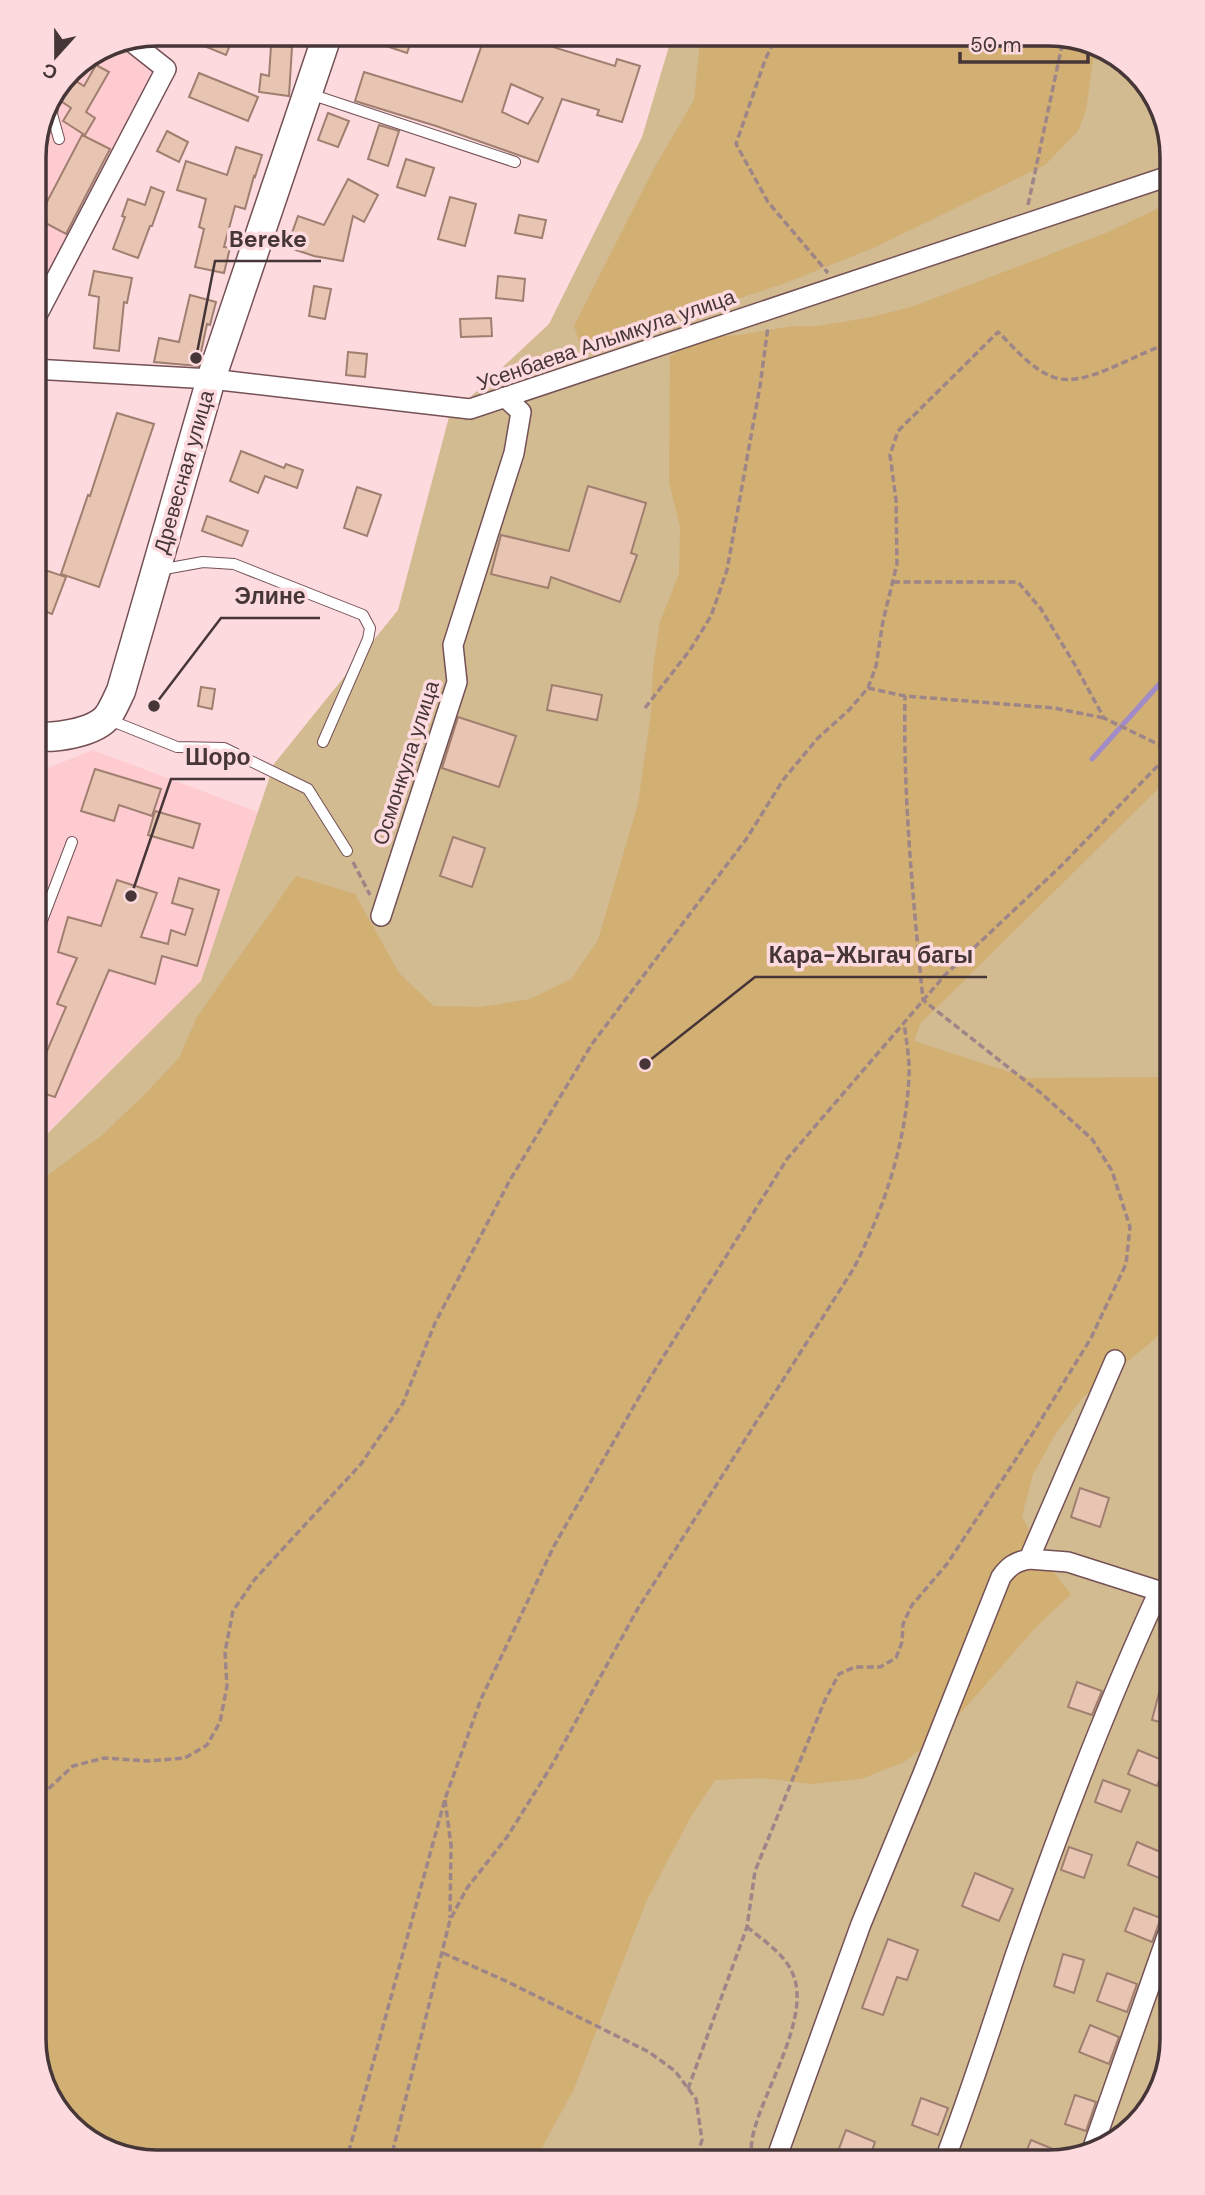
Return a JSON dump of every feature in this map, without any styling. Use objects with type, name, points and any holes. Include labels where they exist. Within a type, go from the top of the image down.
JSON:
[{"type":"street","name":"Древесная улица","points":[[107,719],[121,691],[211,379],[323,46]]},
{"type":"street","points":[[46,298],[166,69],[139,48]]},
{"type":"street","name":"Усенбаева Алымкула улица","points":[[46,370],[211,379],[470,409],[1160,179]]},
{"type":"street","name":"Осмонкула улица","points":[[381,916],[457,682],[453,645],[514,453],[521,412],[505,397]]},
{"type":"street","points":[[46,738],[78,734],[107,719]]},
{"type":"street","points":[[1028,1559],[1115,1360]]},
{"type":"street","points":[[779,2150],[861,1924],[1001,1577],[1007,1568],[1028,1559],[1068,1562],[1160,1591]]},
{"type":"street","points":[[948,2150],[1078,1782],[1121,1673],[1160,1607]]},
{"type":"street","points":[[1096,2139],[1160,1957]]},
{"type":"lane","points":[[307,93],[515,162]]},
{"type":"lane","points":[[53,118],[59,139]]},
{"type":"lane","points":[[156,570],[203,562],[234,564],[363,615],[369,628],[368,639],[323,742]]},
{"type":"lane","points":[[107,719],[177,747],[224,748],[308,789],[347,851]]},
{"type":"lane","points":[[46,910],[72,842]]},
{"type":"path","points":[[772,46],[736,144],[768,202],[838,285]]},
{"type":"path","points":[[1026,223],[1029,193],[1062,47]]},
{"type":"path","points":[[645,708],[690,650],[711,616],[727,570],[761,386],[771,308]]},
{"type":"path","points":[[46,1791],[73,1766],[104,1758],[148,1761],[185,1758],[207,1745],[220,1721],[228,1686],[225,1652],[233,1611],[255,1578],[361,1464],[404,1403],[435,1323],[497,1203],[592,1044],[747,838],[783,780],[817,739],[849,710],[868,688],[876,666],[883,621],[897,564],[896,500],[890,455],[898,431],[998,332],[1029,362],[1054,378],[1082,378],[1160,348]]},
{"type":"path","points":[[893,582],[1018,582],[1041,609],[1104,718]]},
{"type":"path","points":[[868,688],[905,696],[1054,708],[1104,718],[1160,745]]},
{"type":"path","points":[[688,2089],[747,1927],[755,1871],[825,1700],[839,1674],[855,1667],[880,1667],[896,1658],[902,1642],[903,1624],[912,1605],[947,1564],[1010,1469],[1091,1338],[1126,1264],[1130,1227],[1112,1171],[1091,1139],[1042,1094],[923,1000],[904,761],[905,696]]},
{"type":"path","points":[[349,2149],[445,1799],[481,1699],[554,1546],[650,1378],[787,1159],[945,975],[1061,866],[1160,763]]},
{"type":"path","name":"Осмонкула улица","points":[[347,851],[381,916]]},
{"type":"path","points":[[450,1920],[467,1888],[507,1838],[636,1610],[854,1268],[870,1237],[900,1149],[909,1075],[904,1022]]},
{"type":"path","points":[[393,2149],[450,1920],[451,1845],[445,1799]]},
{"type":"path","points":[[747,1927],[791,1969],[798,1986],[797,2013],[753,2134],[751,2150]]},
{"type":"path","points":[[443,1953],[649,2052],[675,2071],[696,2099],[702,2140],[699,2150]]},
{"type":"shaded area","points":[[669,46],[1070,48],[1104,60],[1127,78],[1145,101],[1157,135],[1160,157],[1160,2038],[1156,2067],[1141,2100],[1116,2126],[1091,2141],[1048,2150],[150,2149],[121,2144],[83,2122],[64,2100],[54,2081],[46,2038],[46,1135],[201,981],[274,764],[398,610],[449,417],[549,324],[642,137]]},
{"type":"shaded area","points":[[700,46],[1055,46],[1094,55],[1086,110],[1078,131],[1045,165],[873,248],[780,285],[582,349],[574,326],[653,170],[694,100]]},
{"type":"shaded area","points":[[128,50],[158,73],[46,285],[46,150],[49,128],[68,91],[91,91],[91,67],[114,54]]},
{"type":"shaded area","points":[[1160,208],[1160,787],[920,1024],[914,1041],[1028,1078],[1160,1077],[1160,1332],[1082,1398],[1055,1435],[1033,1474],[1022,1516],[1042,1557],[1071,1594],[1037,1626],[944,1732],[904,1762],[861,1779],[812,1784],[761,1778],[715,1780],[690,1818],[646,1902],[574,2089],[541,2149],[150,2149],[121,2144],[108,2138],[83,2122],[64,2100],[54,2081],[46,2038],[46,1176],[101,1136],[179,1058],[197,1017],[296,876],[355,894],[399,973],[434,1006],[481,1007],[530,999],[571,979],[598,940],[638,804],[651,714],[653,667],[660,622],[679,574],[680,527],[669,482],[670,356],[714,337],[793,326],[817,326],[911,307],[1106,233]]},
{"type":"shaded area","points":[[93,750],[258,812],[201,981],[46,1135],[46,769]]},
{"type":"building","points":[[204,46],[230,46],[226,55]]},
{"type":"building","points":[[271,46],[292,47],[289,96],[259,92],[261,74],[269,76]]},
{"type":"building","points":[[386,46],[409,46],[407,53]]},
{"type":"building","points":[[481,46],[550,46],[615,66],[617,59],[640,66],[622,122],[597,115],[599,110],[562,99],[538,162],[355,101],[364,72],[462,102]],"holes":[[[511,84],[543,98],[528,124],[502,112]]]},
{"type":"building","points":[[96,65],[109,72],[86,112],[95,118],[85,135],[63,121],[71,108],[61,101],[68,91],[91,91],[91,74]]},
{"type":"building","points":[[199,73],[258,97],[248,121],[189,97]]},
{"type":"building","points":[[328,113],[349,121],[338,147],[318,140]]},
{"type":"building","points":[[379,125],[399,131],[388,166],[368,159]]},
{"type":"building","points":[[167,131],[188,142],[179,162],[157,151]]},
{"type":"building","points":[[82,135],[110,149],[66,234],[46,223],[46,204]]},
{"type":"building","points":[[236,147],[262,155],[245,209],[235,206],[224,247],[230,248],[224,273],[195,267],[204,229],[199,227],[206,199],[177,190],[186,161],[227,175]]},
{"type":"building","points":[[406,159],[434,168],[425,196],[397,187]]},
{"type":"building","points":[[348,179],[378,195],[364,222],[353,216],[343,261],[314,256],[287,247],[298,216],[324,225]]},
{"type":"building","points":[[151,187],[164,192],[138,258],[113,249],[125,217],[122,216],[128,199],[145,205]]},
{"type":"building","points":[[450,197],[476,204],[465,246],[438,239]]},
{"type":"building","points":[[519,215],[546,220],[542,238],[515,233]]},
{"type":"building","points":[[94,271],[132,278],[127,303],[124,302],[119,351],[94,348],[99,297],[89,295]]},
{"type":"building","points":[[498,276],[525,279],[523,301],[496,298]]},
{"type":"building","points":[[314,286],[331,289],[325,319],[309,316]]},
{"type":"building","points":[[190,295],[216,302],[210,325],[207,324],[198,366],[154,362],[159,338],[179,342]]},
{"type":"building","points":[[491,318],[492,336],[461,337],[460,319]]},
{"type":"building","points":[[348,352],[367,354],[365,377],[346,375]]},
{"type":"building","points":[[117,413],[154,424],[99,587],[61,574]]},
{"type":"building","points":[[241,451],[284,468],[286,464],[303,470],[297,488],[265,476],[258,493],[230,481]]},
{"type":"building","points":[[588,486],[646,503],[631,553],[637,555],[620,602],[551,577],[548,588],[491,574],[501,535],[569,551]]},
{"type":"building","points":[[357,487],[381,495],[367,536],[344,528]]},
{"type":"building","points":[[207,516],[248,531],[242,546],[202,531]]},
{"type":"building","points":[[46,570],[66,577],[52,614],[46,612]]},
{"type":"building","points":[[552,685],[602,695],[597,720],[547,710]]},
{"type":"building","points":[[201,687],[215,689],[212,709],[198,706]]},
{"type":"building","points":[[458,717],[516,736],[499,787],[442,768]]},
{"type":"building","points":[[95,769],[161,789],[152,816],[119,805],[114,821],[81,811]]},
{"type":"building","points":[[155,811],[200,824],[193,848],[148,835]]},
{"type":"building","points":[[453,837],[485,848],[472,887],[440,876]]},
{"type":"building","points":[[179,878],[219,890],[197,966],[162,956],[155,984],[109,970],[55,1097],[46,1094],[46,1053],[66,1007],[57,1004],[77,958],[58,952],[68,917],[101,926],[117,880],[157,893],[141,937],[168,944],[171,930],[185,935],[193,909],[172,903]]},
{"type":"building","points":[[1080,1488],[1109,1498],[1100,1527],[1071,1517]]},
{"type":"building","points":[[1077,1682],[1102,1691],[1092,1715],[1068,1707]]},
{"type":"building","points":[[1160,1689],[1160,1722],[1152,1720]]},
{"type":"building","points":[[1138,1750],[1160,1759],[1160,1779],[1157,1786],[1128,1774]]},
{"type":"building","points":[[1103,1780],[1130,1790],[1121,1812],[1095,1802]]},
{"type":"building","points":[[1137,1842],[1160,1852],[1160,1878],[1128,1865]]},
{"type":"building","points":[[1069,1847],[1092,1855],[1084,1878],[1061,1870]]},
{"type":"building","points":[[975,1873],[1013,1889],[999,1921],[962,1906]]},
{"type":"building","points":[[1134,1908],[1160,1918],[1152,1942],[1125,1931]]},
{"type":"building","points":[[888,1939],[918,1950],[907,1980],[897,1977],[883,2015],[862,2008]]},
{"type":"building","points":[[1063,1954],[1084,1960],[1074,1993],[1054,1986]]},
{"type":"building","points":[[1107,1973],[1137,1984],[1127,2012],[1097,2001]]},
{"type":"building","points":[[1090,2025],[1119,2037],[1109,2064],[1079,2052]]},
{"type":"building","points":[[1075,2095],[1096,2102],[1086,2131],[1065,2124]]},
{"type":"building","points":[[921,2098],[948,2108],[938,2135],[912,2125]]},
{"type":"building","points":[[846,2130],[875,2142],[872,2150],[839,2150]]},
{"type":"building","points":[[1031,2140],[1053,2149],[1048,2150],[1027,2150]]},
{"type":"waterway","points":[[1092,759],[1160,683]]},
{"type":"place","name":"Bereke","points":[[196,358]]},
{"type":"place","name":"Элине","points":[[154,706]]},
{"type":"place","name":"Шоро","points":[[131,896]]},
{"type":"place","name":"Кара-Жыгач багы","points":[[645,1064]]}]
